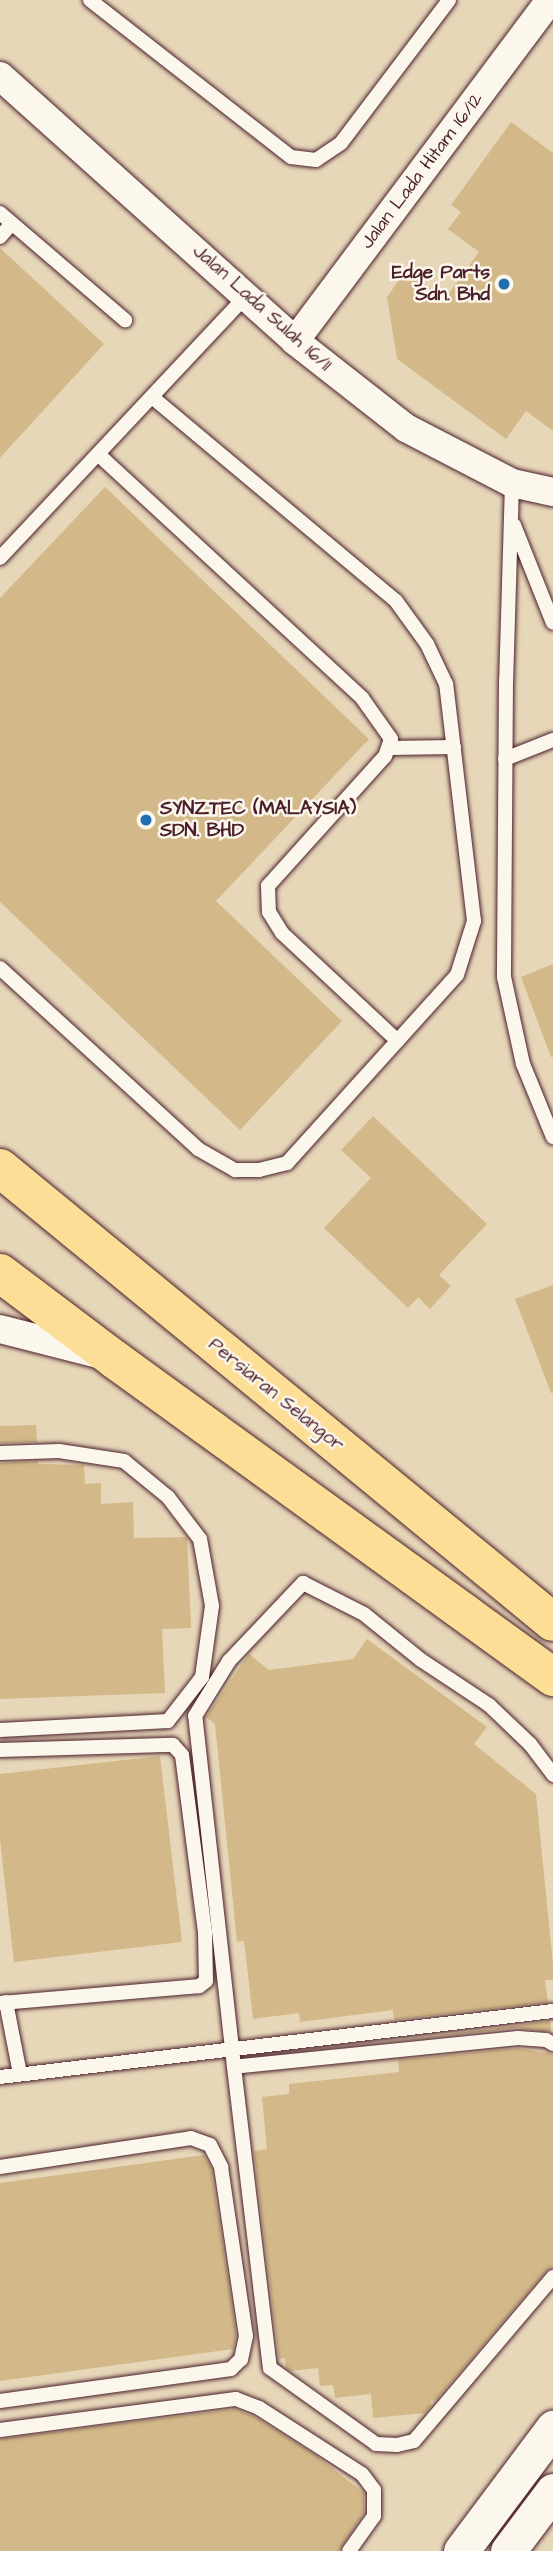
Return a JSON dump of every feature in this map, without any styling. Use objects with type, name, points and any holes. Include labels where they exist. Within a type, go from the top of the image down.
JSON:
[{"type":"main road","name":"Persiaran Selangor","points":[[0,1168],[553,1622]]},
{"type":"main road","points":[[0,1273],[114,1359],[553,1676]]},
{"type":"street","name":"Jalan Lada Hitam 16/12","points":[[295,341],[550,0]]},
{"type":"street","name":"Jalan Lada Sulah 16/11","points":[[0,76],[205,257],[295,341],[406,428],[512,483],[553,492]]},
{"type":"street","points":[[0,1329],[114,1359]]},
{"type":"street","points":[[461,2551],[553,2428]]},
{"type":"street","points":[[508,2551],[553,2491]]},
{"type":"lane","points":[[90,0],[291,157],[316,160],[341,143],[449,0]]},
{"type":"lane","points":[[0,213],[125,320]]},
{"type":"lane","points":[[0,237],[12,223]]},
{"type":"lane","points":[[0,558],[245,297]]},
{"type":"lane","points":[[0,968],[198,1149],[235,1170],[259,1170],[287,1163],[457,975],[474,921],[446,684],[427,643],[396,601],[153,398]]},
{"type":"lane","points":[[99,455],[362,698],[391,739],[390,748],[268,886],[269,912],[282,933],[397,1041]]},
{"type":"lane","points":[[512,483],[505,759],[504,977],[523,1064],[553,1137]]},
{"type":"lane","points":[[511,517],[553,623]]},
{"type":"lane","points":[[505,759],[553,740]]},
{"type":"lane","points":[[390,748],[454,747]]},
{"type":"lane","points":[[0,1453],[59,1451],[124,1461],[168,1497],[200,1539],[212,1606],[202,1677],[168,1721],[0,1730]]},
{"type":"lane","points":[[553,1775],[530,1744],[489,1705],[421,1661],[364,1614],[303,1583],[229,1661],[195,1716],[270,2368],[376,2444],[397,2445],[414,2441],[553,2277]]},
{"type":"lane","points":[[0,1750],[173,1745],[182,1755],[205,1933],[206,1981],[199,1986],[3,2003],[20,2074]]},
{"type":"lane","points":[[0,2077],[553,2011]]},
{"type":"lane","points":[[234,2067],[518,2038],[546,2040],[553,2044]]},
{"type":"lane","points":[[0,2167],[191,2138],[210,2145],[221,2167],[247,2336],[241,2359],[231,2369],[0,2401]]},
{"type":"lane","points":[[0,2430],[236,2399],[259,2409],[362,2474],[374,2490],[374,2516],[349,2551]]},
{"type":"shaded area","points":[[0,0],[553,0],[553,2551],[0,2551]]},
{"type":"building","name":"Edge Parts Sdn. Bhd","points":[[511,122],[553,153],[553,431],[526,411],[506,439],[397,359],[387,297],[406,270],[445,299],[479,252],[448,229],[461,212],[451,205]]},
{"type":"building","points":[[0,248],[104,344],[0,458]]},
{"type":"building","name":"SYNZTEC (MALAYSIA) SDN. BHD","points":[[105,487],[369,739],[216,901],[342,1021],[240,1130],[0,902],[0,598]]},
{"type":"building","points":[[553,964],[553,1057],[551,1057],[521,977]]},
{"type":"building","points":[[373,1116],[487,1224],[439,1275],[451,1286],[430,1309],[418,1297],[408,1308],[324,1228],[371,1178],[341,1150]]},
{"type":"building","points":[[553,1285],[553,1393],[551,1393],[515,1299]]},
{"type":"building","points":[[36,1425],[37,1442],[0,1443],[0,1426]]},
{"type":"building","points":[[38,1461],[38,1464],[84,1465],[85,1484],[101,1483],[101,1504],[133,1502],[134,1538],[187,1537],[191,1628],[162,1629],[165,1693],[0,1699],[0,1463]]},
{"type":"building","points":[[367,1639],[487,1727],[474,1744],[536,1794],[553,1964],[553,1980],[545,1980],[548,2002],[394,2020],[393,2010],[300,2022],[299,2013],[253,2019],[244,1941],[237,1942],[215,1724],[206,1717],[249,1654],[269,1670],[353,1659]]},
{"type":"building","points":[[160,1756],[182,1942],[14,1962],[0,1840],[0,1774]]},
{"type":"building","points":[[550,2021],[551,2032],[517,2028],[396,2041]]},
{"type":"building","points":[[518,2048],[553,2054],[553,2268],[546,2271],[436,2400],[431,2401],[431,2406],[425,2413],[373,2418],[371,2394],[335,2398],[333,2385],[320,2386],[318,2368],[290,2371],[286,2368],[285,2358],[279,2359],[254,2151],[267,2149],[262,2097],[289,2094],[289,2084],[399,2072],[398,2060]]},
{"type":"building","points":[[204,2155],[211,2168],[232,2306],[236,2336],[233,2349],[0,2381],[0,2183]]},
{"type":"building","points":[[235,2409],[255,2417],[315,2455],[364,2493],[364,2513],[339,2551],[0,2551],[0,2439]]},
{"type":"place","name":"Edge Parts Sdn. Bhd","points":[[504,284]]},
{"type":"place","name":"SYNZTEC (MALAYSIA) SDN. BHD","points":[[146,820]]}]
